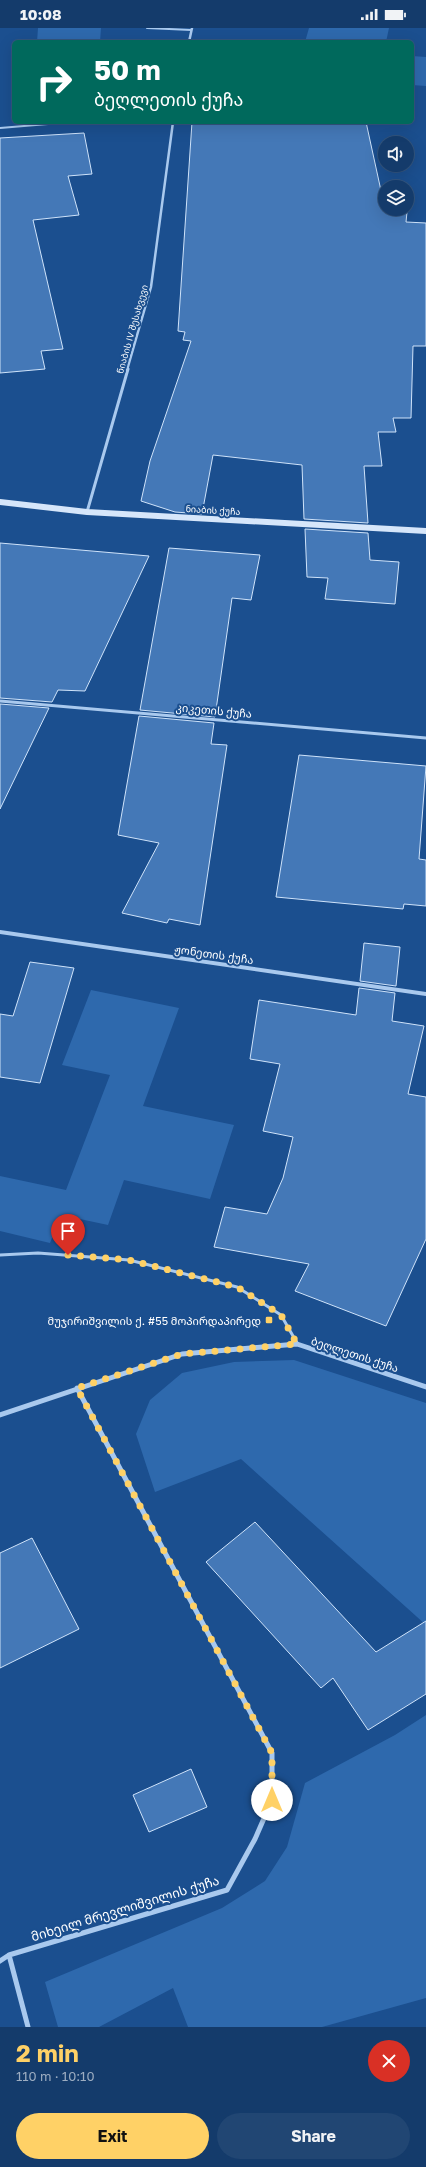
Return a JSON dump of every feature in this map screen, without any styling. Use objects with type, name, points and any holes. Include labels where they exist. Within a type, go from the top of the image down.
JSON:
[{"type":"street","points":[[189,40],[192,29]]},
{"type":"street","name":"ნიაბის IV შესახვევი","points":[[87,512],[152,287],[174,124]]},
{"type":"street","name":"ნიაბის ქუჩა","points":[[0,502],[87,512],[426,531]]},
{"type":"street","name":"კიკეთის ქუჩა","points":[[0,701],[426,738]]},
{"type":"street","name":"ჟონეთის ქუჩა","points":[[0,932],[426,994]]},
{"type":"street","name":"ბეღლეთის ქუჩა","points":[[0,1415],[182,1354],[297,1344],[426,1387]]},
{"type":"street","name":"მიხეილ მრევლიშვილის ქუჩა","points":[[0,1961],[9,1955],[227,1890],[255,1840],[272,1800],[272,1753],[77,1388]]},
{"type":"street","points":[[9,1955],[28,2027]]},
{"type":"lane","points":[[147,28],[192,29]]},
{"type":"lane","points":[[0,128],[48,124]]},
{"type":"lane","points":[[0,1255],[38,1253],[129,1260],[237,1287],[281,1315],[297,1344]]},
{"type":"shaded area","points":[[38,28],[101,28],[100,40],[37,40]]},
{"type":"shaded area","points":[[309,28],[389,28],[386,40],[306,40]]},
{"type":"shaded area","points":[[414,56],[426,57],[426,86],[414,85]]},
{"type":"shaded area","points":[[91,990],[179,1008],[143,1106],[234,1125],[210,1199],[124,1180],[108,1225],[61,1215],[50,1243],[0,1231],[0,1176],[66,1190],[110,1075],[62,1065]]},
{"type":"shaded area","points":[[294,1360],[426,1403],[426,1625],[241,1459],[155,1492],[136,1434],[150,1400],[182,1373],[234,1362]]},
{"type":"shaded area","points":[[426,1715],[426,1998],[322,2027],[188,2027],[173,1988],[99,2027],[58,2027],[45,1982],[222,1908],[265,1881],[287,1847],[305,1783],[395,1735]]},
{"type":"building","points":[[192,124],[366,124],[379,180],[378,216],[407,216],[406,222],[426,223],[426,346],[413,346],[411,418],[393,418],[396,432],[378,432],[382,466],[364,466],[368,523],[304,519],[302,465],[213,455],[202,514],[175,512],[141,501],[150,461],[191,341],[183,340],[185,332],[178,331]]},
{"type":"building","points":[[84,133],[92,174],[68,176],[79,215],[33,220],[63,349],[41,351],[45,369],[0,373],[0,138]]},
{"type":"building","points":[[305,529],[368,533],[370,560],[399,562],[395,604],[325,599],[328,578],[307,577]]},
{"type":"building","points":[[0,543],[149,556],[85,691],[58,690],[52,702],[0,698]]},
{"type":"building","points":[[169,548],[260,555],[251,600],[232,598],[215,717],[140,710]]},
{"type":"building","points":[[0,704],[49,708],[0,809]]},
{"type":"building","points":[[139,716],[214,723],[211,744],[227,745],[200,925],[169,919],[167,923],[122,913],[159,843],[118,835]]},
{"type":"building","points":[[299,755],[426,766],[419,859],[426,860],[426,906],[404,904],[403,909],[276,897]]},
{"type":"building","points":[[364,943],[400,947],[396,986],[360,981]]},
{"type":"building","points":[[30,962],[74,968],[40,1083],[0,1077],[0,1014],[13,1016]]},
{"type":"building","points":[[359,988],[395,993],[392,1021],[424,1026],[408,1094],[426,1097],[426,1239],[386,1326],[295,1291],[309,1264],[214,1247],[225,1207],[267,1214],[283,1178],[293,1137],[263,1131],[280,1064],[250,1059],[259,1000],[356,1015]]},
{"type":"building","points":[[255,1522],[376,1652],[426,1621],[426,1694],[368,1730],[333,1678],[321,1688],[206,1562]]},
{"type":"building","points":[[32,1538],[79,1629],[0,1668],[0,1553]]},
{"type":"building","points":[[191,1769],[207,1807],[149,1832],[133,1795]]},
{"type":"place","name":"მუჯირიშვილის ქ. #55 მოპირდაპირედ","points":[[269,1320]]},
{"type":"route","points":[[68,1255],[129,1260],[237,1287],[281,1315],[297,1344],[182,1354],[77,1388],[272,1753],[272,1800]]}]
